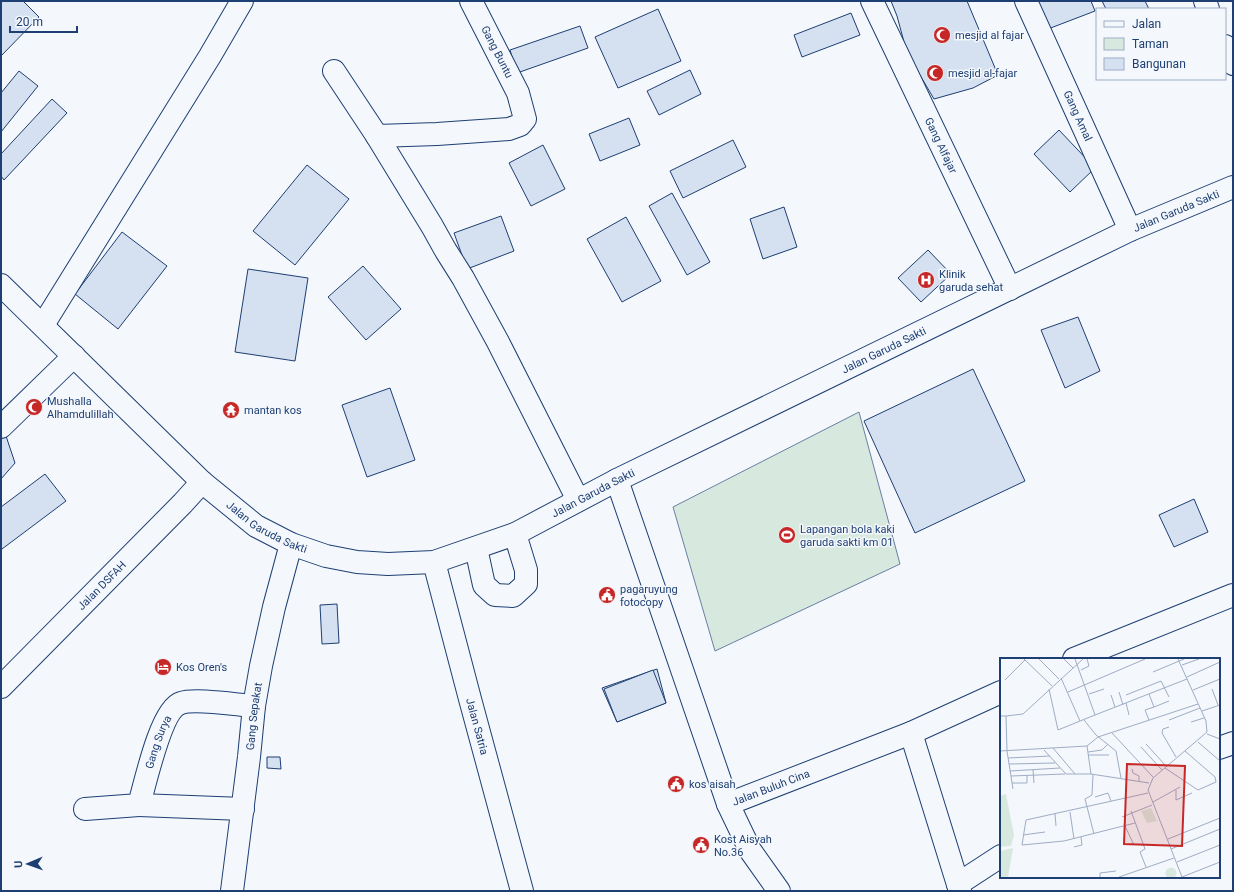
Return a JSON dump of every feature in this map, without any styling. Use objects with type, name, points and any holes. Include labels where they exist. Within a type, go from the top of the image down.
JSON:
[{"type":"main road","points":[[43,325],[210,56],[242,1]]},
{"type":"main road","name":"Gang Buntu","points":[[377,136],[438,134],[509,128],[520,126],[525,119],[518,93],[471,1]]},
{"type":"main road","name":"Gang Alfajar","points":[[872,1],[1010,289]]},
{"type":"main road","name":"Gang Amal","points":[[1026,1],[1130,230]]},
{"type":"main road","points":[[1226,48],[1233,64]]},
{"type":"main road","points":[[334,71],[377,136],[463,278],[498,342],[578,500]]},
{"type":"main road","name":"Jalan Garuda Sakti","points":[[4,294],[43,325],[202,482],[256,526],[291,544],[326,556],[357,562],[388,564],[434,562],[515,534],[617,480],[1130,230],[1233,187]]},
{"type":"main road","points":[[1,427],[74,356]]},
{"type":"main road","name":"Jalan Buluh Cina","points":[[617,480],[728,804],[911,733],[1000,692]]},
{"type":"main road","name":"Jalan DSFAH","points":[[1,687],[202,482]]},
{"type":"main road","points":[[476,548],[484,585],[495,595],[513,596],[526,584],[526,570],[515,534]]},
{"type":"main road","name":"Gang Sepakat","points":[[232,891],[243,809],[254,706],[262,659],[291,544]]},
{"type":"main road","name":"Jalan Satria","points":[[434,562],[522,891]]},
{"type":"main road","points":[[1076,658],[1233,595]]},
{"type":"main road","name":"Gang Surya","points":[[139,805],[161,729],[175,707],[182,702],[197,701],[254,706]]},
{"type":"main road","points":[[911,733],[959,888],[1000,857]]},
{"type":"main road","points":[[1220,748],[1233,743]]},
{"type":"main road","points":[[728,804],[750,850],[779,891]]},
{"type":"main road","points":[[85,809],[139,805],[243,809]]},
{"type":"green space","name":"Lapangan bola kaki garuda sakti km 01","points":[[859,412],[900,564],[715,651],[673,507]]},
{"type":"building","points":[[3,1],[23,1],[39,17],[1,56],[1,3]]},
{"type":"building","name":"mesjid al fajar","points":[[891,1],[967,1],[998,75],[973,88],[934,99],[907,53],[897,16]]},
{"type":"building","points":[[1035,1],[1091,1],[1095,11],[1048,29]]},
{"type":"building","points":[[1102,1],[1145,1],[1148,8],[1106,8]]},
{"type":"building","points":[[658,9],[681,61],[618,88],[595,37]]},
{"type":"building","points":[[851,13],[860,35],[802,57],[794,35]]},
{"type":"building","points":[[580,26],[588,48],[517,73],[510,50]]},
{"type":"building","points":[[690,70],[701,94],[659,115],[647,91]]},
{"type":"building","points":[[19,71],[38,86],[1,132],[1,93]]},
{"type":"building","points":[[52,99],[67,113],[4,180],[1,176],[1,154]]},
{"type":"building","points":[[629,118],[640,145],[600,161],[589,134]]},
{"type":"building","points":[[1059,130],[1095,168],[1070,192],[1034,154]]},
{"type":"building","points":[[733,140],[746,167],[683,198],[670,171]]},
{"type":"building","points":[[543,145],[565,189],[531,206],[509,163]]},
{"type":"building","points":[[307,165],[349,199],[295,265],[253,231]]},
{"type":"building","points":[[672,193],[710,262],[687,275],[649,206]]},
{"type":"building","points":[[784,207],[797,247],[763,259],[750,219]]},
{"type":"building","points":[[501,216],[514,251],[467,269],[454,233]]},
{"type":"building","points":[[626,217],[661,281],[622,302],[587,239]]},
{"type":"building","points":[[122,232],[167,266],[118,329],[75,294]]},
{"type":"building","points":[[928,250],[951,274],[921,302],[898,278]]},
{"type":"building","points":[[363,266],[401,309],[366,340],[328,297]]},
{"type":"building","points":[[248,269],[308,278],[295,361],[235,352]]},
{"type":"building","points":[[1078,317],[1100,371],[1065,388],[1041,330]]},
{"type":"building","points":[[973,369],[1025,481],[915,533],[864,421]]},
{"type":"building","points":[[390,388],[415,460],[367,477],[342,405]]},
{"type":"building","points":[[4,430],[15,463],[1,479],[1,433]]},
{"type":"building","points":[[45,474],[66,501],[2,549],[1,507]]},
{"type":"building","points":[[1194,499],[1208,532],[1174,547],[1159,515]]},
{"type":"building","points":[[337,604],[339,643],[322,644],[320,605]]},
{"type":"building","points":[[657,669],[666,703],[617,722],[602,688]]},
{"type":"building","points":[[653,670],[666,703],[617,722],[604,689]]},
{"type":"building","points":[[267,757],[280,757],[281,769],[267,768]]},
{"type":"place","name":"mesjid al fajar","points":[[942,35]]},
{"type":"place","name":"mesjid al-fajar","points":[[935,73]]},
{"type":"place","name":"Klinik garuda sehat","points":[[926,280]]},
{"type":"place","name":"Mushalla Alhamdulillah","points":[[34,407]]},
{"type":"place","name":"mantan kos","points":[[231,410]]},
{"type":"place","name":"Lapangan bola kaki garuda sakti km 01","points":[[787,535]]},
{"type":"place","name":"pagaruyung fotocopy","points":[[607,595]]},
{"type":"place","name":"Kos Oren's","points":[[163,667]]},
{"type":"place","name":"kos aisah","points":[[676,784]]},
{"type":"place","name":"Kost Aisyah No.36","points":[[701,845]]}]
